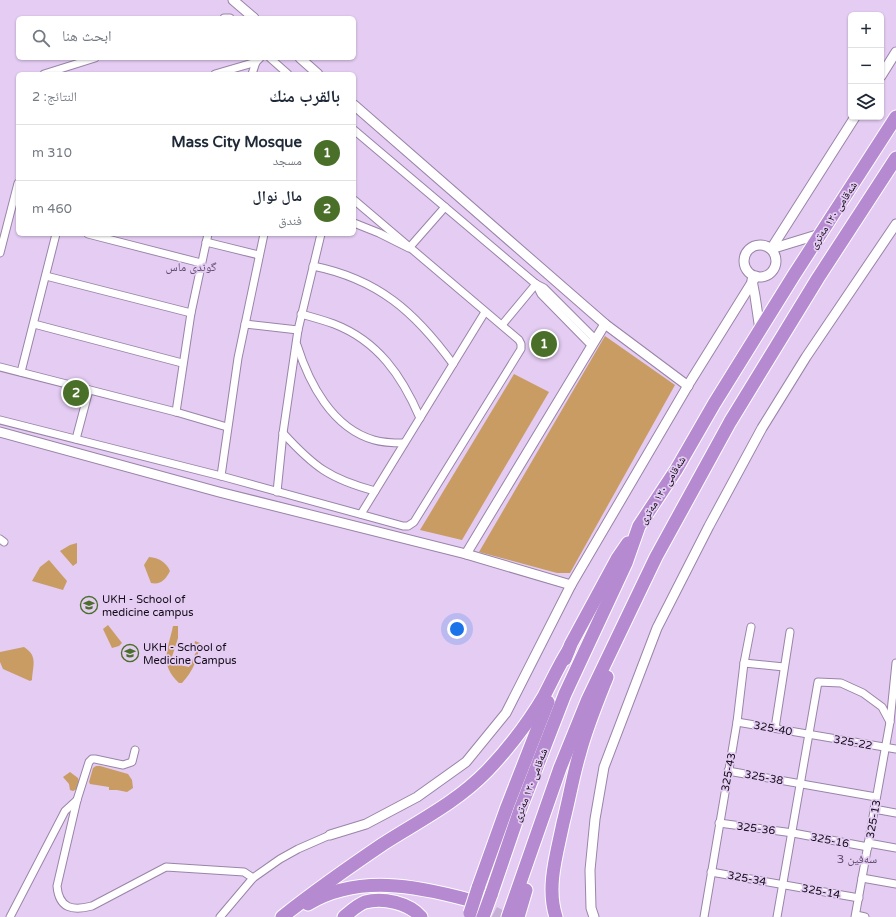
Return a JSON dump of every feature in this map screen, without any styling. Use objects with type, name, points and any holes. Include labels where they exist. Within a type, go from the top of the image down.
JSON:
[{"type":"highway","name":"شەقامی ١٢٠ مەتری","points":[[483,917],[520,810],[565,694],[626,563],[639,526],[676,470],[714,404],[820,234],[896,118]]},
{"type":"highway","name":"شەقامی ١٢٠ مەتری","points":[[515,912],[567,752],[588,699],[656,557],[730,422],[814,285],[896,158]]},
{"type":"highway","points":[[282,917],[385,843],[451,803],[487,771],[523,730],[545,694],[559,664],[617,559],[639,526]]},
{"type":"highway","points":[[556,917],[552,895],[555,864],[580,751],[596,705],[656,557]]},
{"type":"highway","points":[[286,917],[313,901],[340,890],[356,887],[398,886],[436,891],[470,910],[509,800],[568,650]]},
{"type":"highway","points":[[344,917],[358,906],[366,902],[386,901],[410,908],[421,917]]},
{"type":"street","points":[[233,0],[252,16]]},
{"type":"street","points":[[884,71],[896,52]]},
{"type":"street","points":[[50,72],[89,60]]},
{"type":"street","points":[[221,72],[258,60]]},
{"type":"street","points":[[253,72],[258,60]]},
{"type":"street","points":[[272,60],[286,72]]},
{"type":"street","points":[[302,60],[316,72]]},
{"type":"street","points":[[356,107],[605,324],[688,386]]},
{"type":"street","points":[[771,249],[853,120]]},
{"type":"street","points":[[356,132],[536,284],[541,294],[594,342]]},
{"type":"street","points":[[0,253],[16,191]]},
{"type":"street","points":[[0,420],[221,476],[406,526],[411,525],[521,348],[521,344],[519,340],[502,325],[356,202]]},
{"type":"street","points":[[409,248],[444,207]]},
{"type":"street","points":[[594,917],[591,908],[590,870],[595,818],[604,767],[657,628],[709,526],[762,428],[806,357],[896,224]]},
{"type":"street","points":[[356,225],[379,233],[409,248]]},
{"type":"street","points":[[771,249],[820,234]]},
{"type":"street","points":[[21,372],[56,236]]},
{"type":"street","points":[[96,236],[201,263]]},
{"type":"street","points":[[221,476],[244,324],[264,236]]},
{"type":"street","points":[[277,492],[283,433],[298,330],[312,266],[320,236]]},
{"type":"street","points":[[176,412],[182,363],[207,238],[259,255]]},
{"type":"street","points":[[753,277],[768,275],[775,268],[776,258],[771,249],[766,246],[755,246],[747,253],[744,263],[753,277],[760,331]]},
{"type":"street","points":[[312,266],[333,270],[349,276],[386,295],[403,308],[430,333],[453,364]]},
{"type":"street","points":[[46,276],[191,313]]},
{"type":"street","points":[[220,917],[253,878],[280,859],[298,849],[330,835],[366,824],[418,797],[466,762],[506,713],[571,585],[753,277]]},
{"type":"street","points":[[502,325],[536,284]]},
{"type":"street","points":[[360,514],[485,312]]},
{"type":"street","points":[[302,314],[335,324],[358,337],[376,350],[389,363],[401,379],[420,418]]},
{"type":"street","points":[[34,324],[182,363]]},
{"type":"street","points":[[244,324],[298,330]]},
{"type":"street","points":[[466,554],[605,324]]},
{"type":"street","points":[[296,342],[301,358],[312,381],[329,408],[338,418],[350,429],[374,440],[404,443]]},
{"type":"street","points":[[0,367],[176,412],[228,427]]},
{"type":"street","points":[[76,439],[89,390]]},
{"type":"street","points":[[0,432],[219,492],[466,554],[571,585]]},
{"type":"street","points":[[283,433],[320,469],[341,481],[374,491]]},
{"type":"street","name":"325-43","points":[[704,917],[737,722],[744,663],[751,627]]},
{"type":"street","points":[[775,728],[790,632]]},
{"type":"street","points":[[744,663],[784,667]]},
{"type":"street","name":"325-13","points":[[855,916],[890,722],[896,663]]},
{"type":"street","points":[[778,917],[818,682],[841,683],[863,693],[882,707],[890,722]]},
{"type":"street","name":"325-40","points":[[737,722],[809,734]]},
{"type":"street","name":"325-22","points":[[809,734],[896,750]]},
{"type":"street","points":[[135,750],[132,762],[123,765],[92,759],[89,762],[77,800],[57,886],[58,896],[63,904],[72,908],[81,909],[92,906],[166,867],[244,872],[253,878]]},
{"type":"street","name":"325-38","points":[[728,771],[876,797]]},
{"type":"street","points":[[10,917],[65,811],[77,800]]},
{"type":"street","points":[[874,809],[896,813]]},
{"type":"street","name":"325-36","points":[[720,823],[793,833]]},
{"type":"street","name":"325-16","points":[[793,833],[896,848]]},
{"type":"street","name":"325-34","points":[[711,872],[783,884]]},
{"type":"street","points":[[862,878],[896,884]]},
{"type":"street","name":"325-14","points":[[783,884],[859,898]]},
{"type":"street","points":[[855,916],[865,917]]},
{"type":"shaded area","points":[[605,336],[675,385],[570,573],[557,573],[479,552]]},
{"type":"shaded area","points":[[514,374],[549,392],[462,540],[420,530]]},
{"type":"shaded area","points":[[77,543],[77,563],[73,566],[60,551]]},
{"type":"shaded area","points":[[149,557],[162,561],[170,571],[165,579],[158,583],[151,583],[144,565]]},
{"type":"shaded area","points":[[49,560],[67,581],[63,590],[32,581],[40,567]]},
{"type":"shaded area","points":[[108,625],[122,643],[119,646],[112,648],[103,629]]},
{"type":"shaded area","points":[[173,626],[178,626],[178,638],[170,663],[189,667],[198,648],[194,647],[195,641],[200,643],[194,664],[182,683],[179,683],[173,676],[167,663],[167,650]]},
{"type":"shaded area","points":[[24,647],[31,654],[34,661],[32,680],[30,681],[3,669],[0,662],[0,652]]},
{"type":"shaded area","points":[[96,766],[128,774],[132,780],[133,788],[127,792],[109,790],[109,787],[90,784],[89,782],[93,768]]},
{"type":"shaded area","points":[[70,772],[78,778],[80,784],[77,789],[73,791],[70,790],[69,784],[63,777]]},
{"type":"tunnel","points":[[477,904],[502,917]]},
{"type":"place","name":"Mass City Mosque","points":[[544,344]]},
{"type":"place","name":"مال نوال","points":[[76,393]]},
{"type":"place","name":"UKH - School of medicine campus","points":[[89,605]]},
{"type":"place","name":"UKH - School of Medicine Campus","points":[[130,653]]},
{"type":"district","name":"گوندی ماس","points":[[191,267]]},
{"type":"district","name":"سەفین 3","points":[[857,859]]}]
